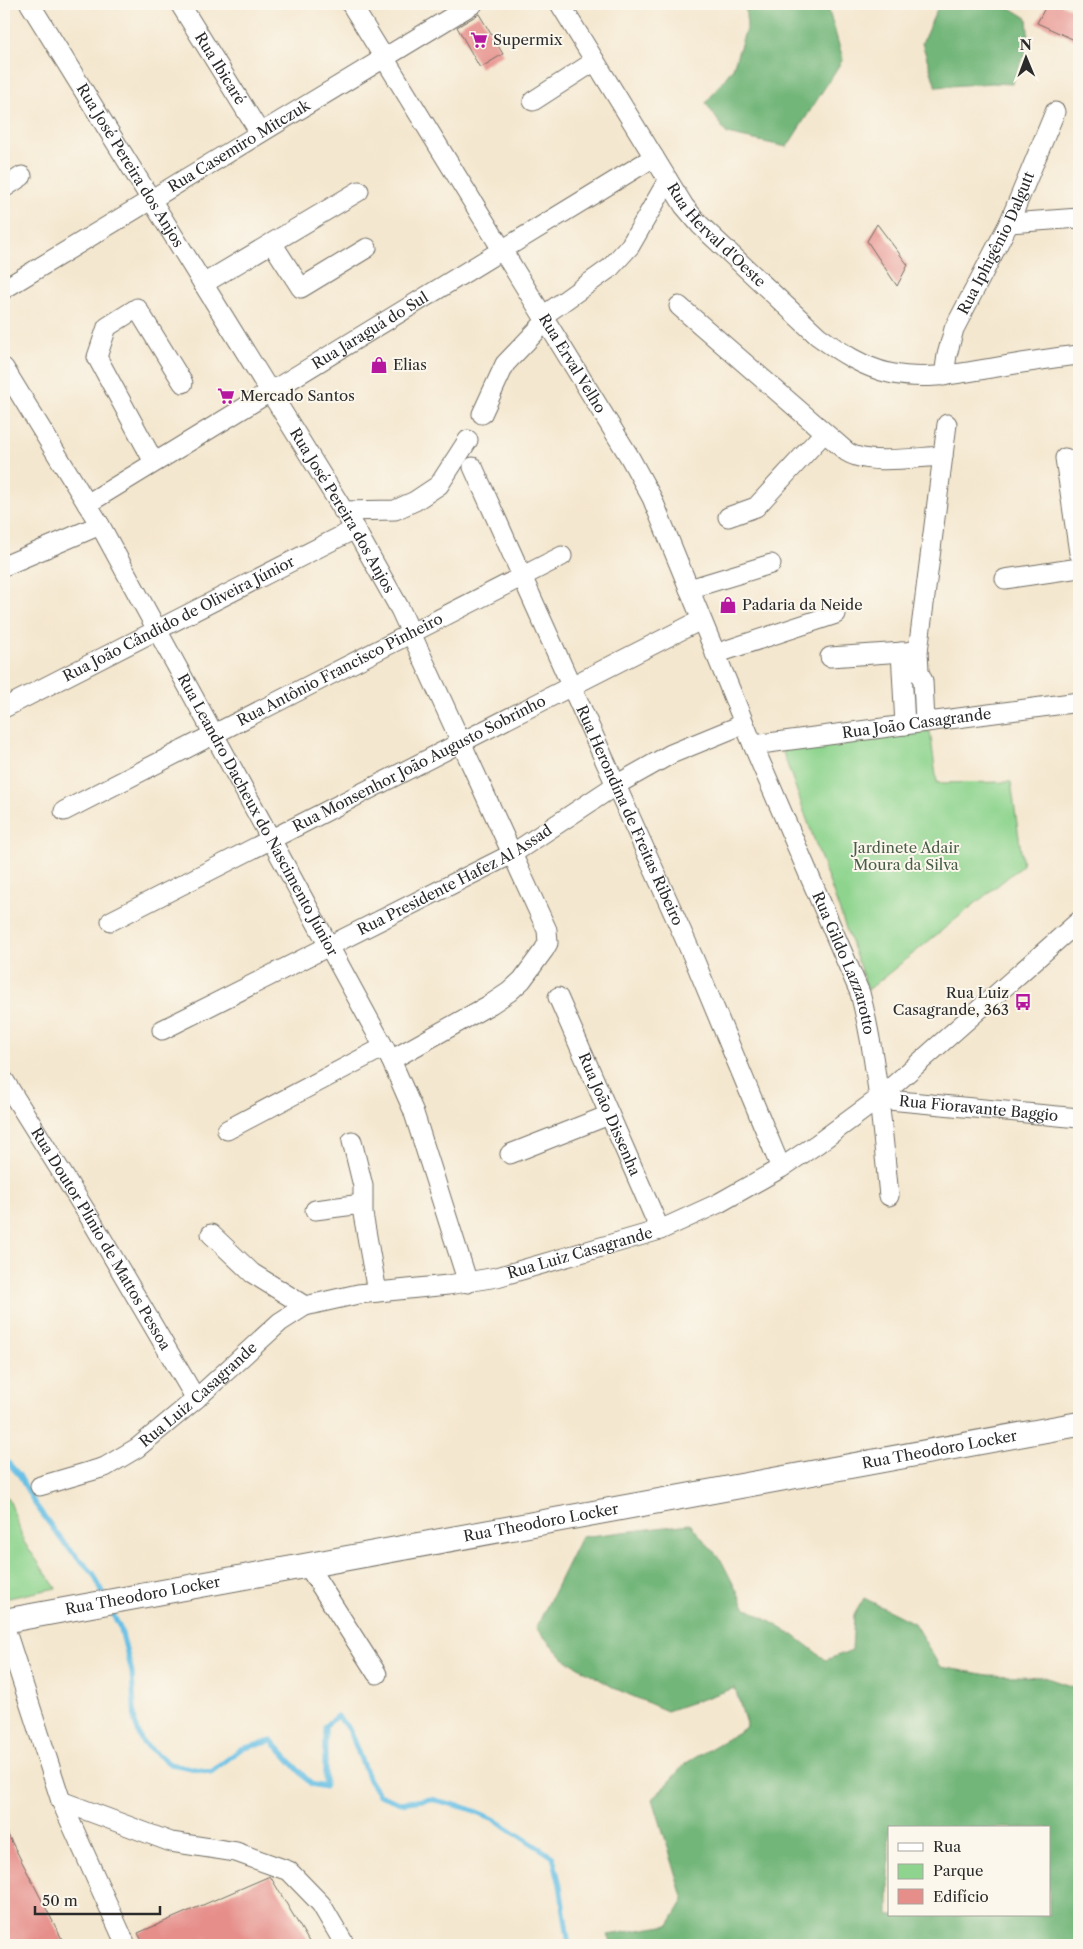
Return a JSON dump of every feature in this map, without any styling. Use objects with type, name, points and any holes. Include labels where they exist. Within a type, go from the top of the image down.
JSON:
[{"type":"main road","name":"Rua Theodoro Locker","points":[[4,1622],[1079,1424]]},
{"type":"street","name":"Rua José Pereira dos Anjos","points":[[30,4],[355,529],[390,590],[547,930],[548,943],[522,980],[509,992],[491,1004],[388,1053]]},
{"type":"street","name":"Rua Ibicaré","points":[[180,4],[260,133]]},
{"type":"street","name":"Rua Erval Velho","points":[[351,4],[642,478],[753,745]]},
{"type":"street","name":"Rua Casemiro Mitczuk","points":[[4,289],[473,4]]},
{"type":"street","name":"Rua Herval d'Oeste","points":[[560,4],[684,206],[700,225],[818,336],[833,347],[852,358],[888,373],[908,377],[944,376],[1079,355]]},
{"type":"street","points":[[533,101],[595,61]]},
{"type":"street","name":"Rua Iphigênio Dalgutt","points":[[944,376],[947,355],[954,330],[1009,223],[1055,112]]},
{"type":"street","name":"Rua Jaraguá do Sul","points":[[87,504],[654,156]]},
{"type":"street","points":[[4,188],[22,176]]},
{"type":"street","points":[[482,414],[505,364],[545,319],[610,268],[630,246],[668,180]]},
{"type":"street","points":[[203,284],[359,191]]},
{"type":"street","points":[[1009,223],[1079,218]]},
{"type":"street","points":[[272,243],[300,288],[368,248]]},
{"type":"street","points":[[679,306],[846,452],[862,460],[943,456]]},
{"type":"street","points":[[154,462],[97,357],[107,327],[137,308],[183,383]]},
{"type":"street","name":"Rua Leandro Dacheux do Nascimento Júnior","points":[[4,368],[100,525],[388,1053],[413,1110],[468,1283]]},
{"type":"street","points":[[905,725],[909,651],[947,424]]},
{"type":"street","points":[[728,517],[756,507],[824,433]]},
{"type":"street","points":[[343,511],[395,510],[415,501],[439,486],[468,440]]},
{"type":"street","points":[[1065,458],[1079,553]]},
{"type":"street","name":"Rua Herondina de Freitas Ribeiro","points":[[473,467],[694,959],[781,1168]]},
{"type":"street","points":[[4,566],[100,525]]},
{"type":"street","name":"Rua João Cândido de Oliveira Júnior","points":[[4,708],[355,529]]},
{"type":"street","name":"Rua Antônio Francisco Pinheiro","points":[[64,811],[562,556]]},
{"type":"street","points":[[689,589],[771,564]]},
{"type":"street","points":[[1005,579],[1079,568]]},
{"type":"street","points":[[715,654],[836,614]]},
{"type":"street","name":"Rua Monsenhor João Augusto Sobrinho","points":[[110,921],[701,620]]},
{"type":"street","points":[[830,657],[909,651]]},
{"type":"street","points":[[909,651],[923,681],[925,722]]},
{"type":"street","name":"Rua João Casagrande","points":[[753,745],[1079,702]]},
{"type":"street","name":"Rua Presidente Hafez Al Assad","points":[[162,1030],[512,854],[616,786],[672,754],[744,724]]},
{"type":"street","name":"Rua Gildo Lazzarotto","points":[[753,745],[860,993],[866,1017],[878,1099],[889,1196]]},
{"type":"street","name":"Rua Luiz Casagrande","points":[[40,1486],[88,1473],[122,1458],[165,1426],[280,1322],[305,1306],[341,1297],[468,1283],[528,1269],[660,1230],[719,1204],[781,1168],[825,1139],[878,1099],[1079,921]]},
{"type":"street","name":"Rua João Dissenha","points":[[558,997],[660,1230]]},
{"type":"street","points":[[227,1130],[388,1053]]},
{"type":"street","name":"Rua Doutor Plínio de Mattos Pessoa","points":[[4,1080],[87,1213],[196,1399]]},
{"type":"street","name":"Rua Fioravante Baggio","points":[[878,1099],[1079,1118]]},
{"type":"street","points":[[510,1154],[609,1115]]},
{"type":"street","points":[[352,1141],[363,1186],[364,1224],[377,1292]]},
{"type":"street","points":[[315,1210],[362,1204]]},
{"type":"street","points":[[211,1234],[252,1273],[305,1306]]},
{"type":"street","points":[[308,1566],[377,1674]]},
{"type":"street","points":[[4,1625],[61,1801],[126,1945]]},
{"type":"street","points":[[61,1801],[171,1842],[236,1852],[289,1871],[321,1904],[345,1945]]},
{"type":"green space","points":[[745,4],[827,4],[843,59],[787,147],[727,134],[706,103],[733,68],[747,26]]},
{"type":"green space","points":[[948,4],[1004,4],[1027,18],[1029,44],[1012,84],[992,83],[936,87],[922,43],[938,7]]},
{"type":"green space","name":"Jardinete Adair Moura da Silva","points":[[930,731],[937,783],[1011,782],[1023,865],[868,990],[781,747]]},
{"type":"green space","points":[[4,1492],[11,1504],[24,1542],[56,1588],[4,1599]]},
{"type":"green space","points":[[690,1524],[721,1560],[745,1607],[793,1635],[826,1660],[852,1650],[854,1615],[864,1598],[914,1623],[940,1667],[988,1675],[1044,1677],[1079,1689],[1079,1945],[612,1945],[608,1935],[669,1925],[684,1900],[653,1799],[686,1763],[747,1727],[735,1688],[667,1711],[616,1689],[563,1658],[536,1628],[581,1537]]},
{"type":"building","points":[[1047,4],[1061,4],[1079,13],[1079,42],[1037,23]]},
{"type":"building","name":"Supermix","points":[[479,14],[503,54],[480,68],[457,27]]},
{"type":"building","points":[[877,224],[908,265],[897,286],[867,241]]},
{"type":"building","points":[[4,1827],[65,1945],[4,1945]]},
{"type":"building","points":[[270,1876],[311,1945],[144,1945],[138,1933]]},
{"type":"waterway","points":[[4,1458],[19,1475],[35,1504],[63,1542],[93,1573],[104,1596]]},
{"type":"waterway","points":[[110,1608],[121,1630],[132,1672],[135,1723],[142,1742],[170,1764],[211,1772],[241,1749],[272,1741],[311,1784],[325,1787],[325,1726],[337,1716],[349,1729],[369,1780],[379,1795],[400,1803],[431,1799],[470,1809],[494,1819],[553,1857],[560,1885],[569,1945]]},
{"type":"place","name":"Supermix","points":[[479,40]]},
{"type":"place","name":"Elias","points":[[379,365]]},
{"type":"place","name":"Mercado Santos","points":[[226,396]]},
{"type":"place","name":"Padaria da Neide","points":[[728,605]]},
{"type":"place","name":"Rua Luiz Casagrande, 363","points":[[1023,1002]]}]
